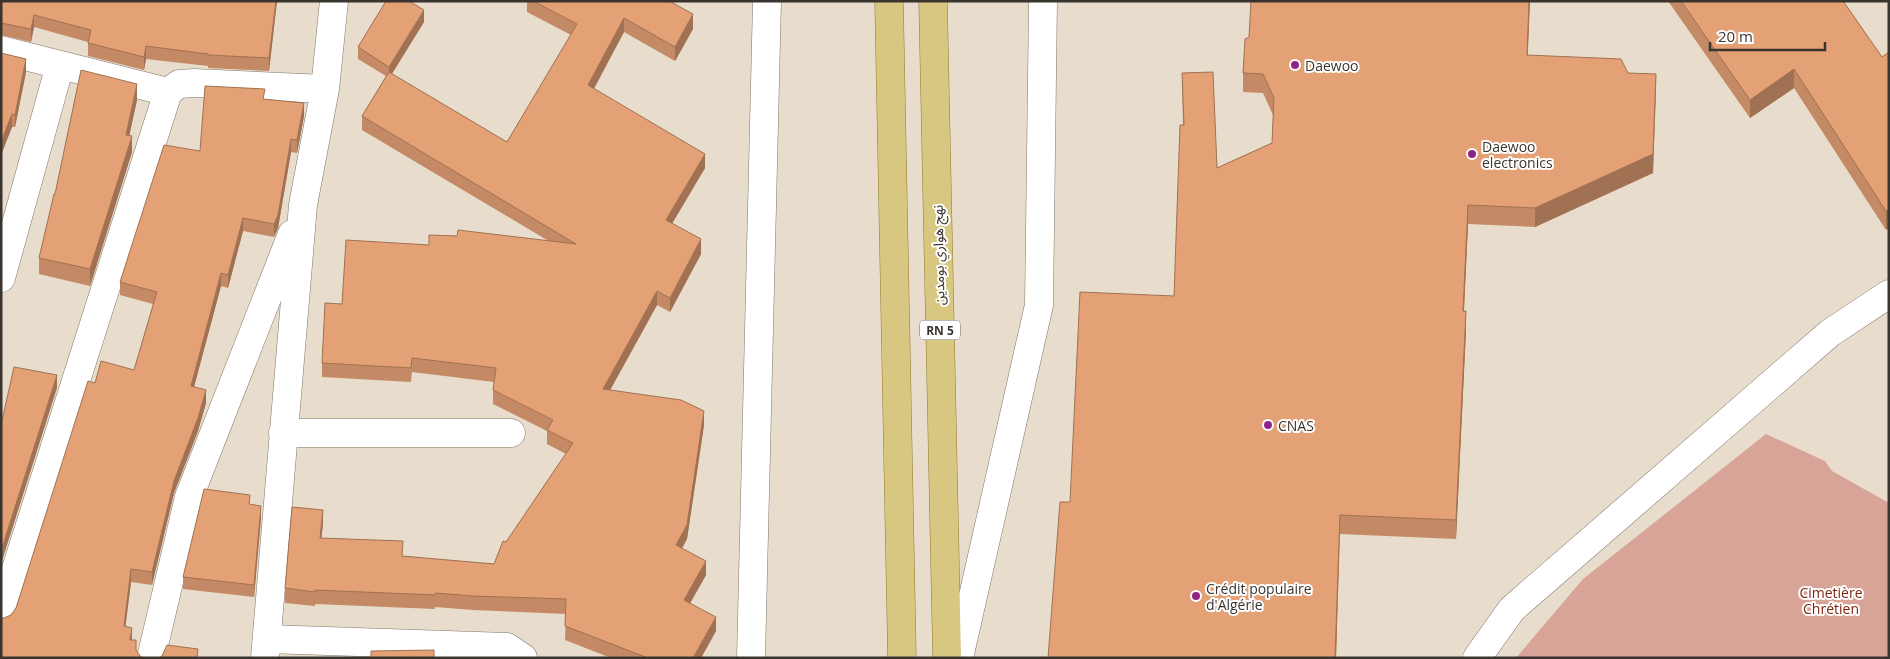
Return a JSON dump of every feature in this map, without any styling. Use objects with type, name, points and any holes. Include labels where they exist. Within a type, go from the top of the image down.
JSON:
[{"type":"main road","points":[[889,1],[902,658]]},
{"type":"main road","name":"نهج هواري بومدين","points":[[933,1],[947,658]]},
{"type":"street","points":[[334,1],[325,89],[303,205],[266,649],[507,647],[523,658]]},
{"type":"street","points":[[751,658],[768,1]]},
{"type":"street","points":[[959,658],[1039,305],[1042,1]]},
{"type":"street","points":[[1,50],[168,92]]},
{"type":"street","points":[[1,278],[60,65]]},
{"type":"street","points":[[1,616],[168,92],[179,84],[194,83],[325,89]]},
{"type":"street","points":[[151,658],[189,497],[303,205]]},
{"type":"street","points":[[1477,658],[1512,610],[1830,334],[1889,294]]},
{"type":"street","points":[[283,433],[511,433]]},
{"type":"green space","name":"Cimetière Chrétien","points":[[1766,434],[1825,461],[1832,471],[1889,503],[1889,658],[1516,658],[1583,579]]},
{"type":"building","points":[[1,1],[276,1],[269,58],[208,55],[146,46],[144,57],[88,43],[91,30],[34,15],[31,29],[1,23]]},
{"type":"building","points":[[386,1],[409,1],[424,10],[389,67],[358,47]]},
{"type":"building","points":[[533,1],[669,1],[693,14],[675,47],[624,18],[588,85],[705,154],[666,220],[701,239],[670,298],[657,291],[603,389],[681,400],[704,411],[687,525],[676,545],[706,561],[684,600],[716,617],[693,658],[648,658],[565,626],[566,599],[435,593],[435,595],[315,590],[315,592],[285,588],[292,507],[323,510],[320,538],[403,541],[402,556],[494,564],[503,541],[506,542],[573,443],[547,430],[553,420],[493,390],[496,368],[412,358],[411,368],[322,363],[325,303],[342,304],[346,240],[429,245],[429,235],[457,236],[458,230],[576,244],[362,116],[389,72],[507,142],[577,24]]},
{"type":"building","points":[[1251,1],[1529,1],[1527,55],[1621,59],[1628,73],[1656,74],[1653,154],[1535,208],[1468,205],[1463,311],[1466,311],[1456,520],[1340,515],[1335,658],[1048,658],[1060,502],[1070,502],[1080,292],[1174,296],[1180,125],[1184,125],[1182,73],[1213,72],[1217,168],[1272,143],[1274,98],[1263,74],[1243,73],[1245,39],[1249,37]]},
{"type":"building","points":[[1681,1],[1843,1],[1882,57],[1889,52],[1889,210],[1886,211],[1794,69],[1750,100]]},
{"type":"building","points":[[1,53],[26,59],[15,115],[12,114],[1,142]]},
{"type":"building","points":[[81,70],[137,84],[126,135],[132,136],[90,269],[39,258],[55,194]]},
{"type":"building","points":[[205,86],[265,89],[263,99],[304,103],[297,140],[291,139],[278,215],[274,224],[243,218],[228,275],[221,273],[191,386],[206,390],[198,418],[174,481],[152,572],[131,569],[124,626],[132,628],[130,640],[136,640],[136,650],[143,658],[1,658],[1,618],[11,615],[16,608],[88,381],[95,383],[101,361],[134,370],[157,292],[120,282],[164,145],[200,151]]},
{"type":"building","points":[[14,367],[57,375],[1,551],[1,425]]},
{"type":"building","points":[[204,489],[250,495],[249,504],[261,506],[254,585],[183,577]]},
{"type":"building","points":[[167,645],[198,649],[197,658],[159,658],[162,656]]},
{"type":"building","points":[[434,650],[434,658],[371,658],[371,651]]},
{"type":"place","name":"Daewoo","points":[[1295,65]]},
{"type":"place","name":"Daewoo electronics","points":[[1472,154]]},
{"type":"place","name":"CNAS","points":[[1268,425]]},
{"type":"place","name":"Crédit populaire d'Algérie","points":[[1196,596]]}]
